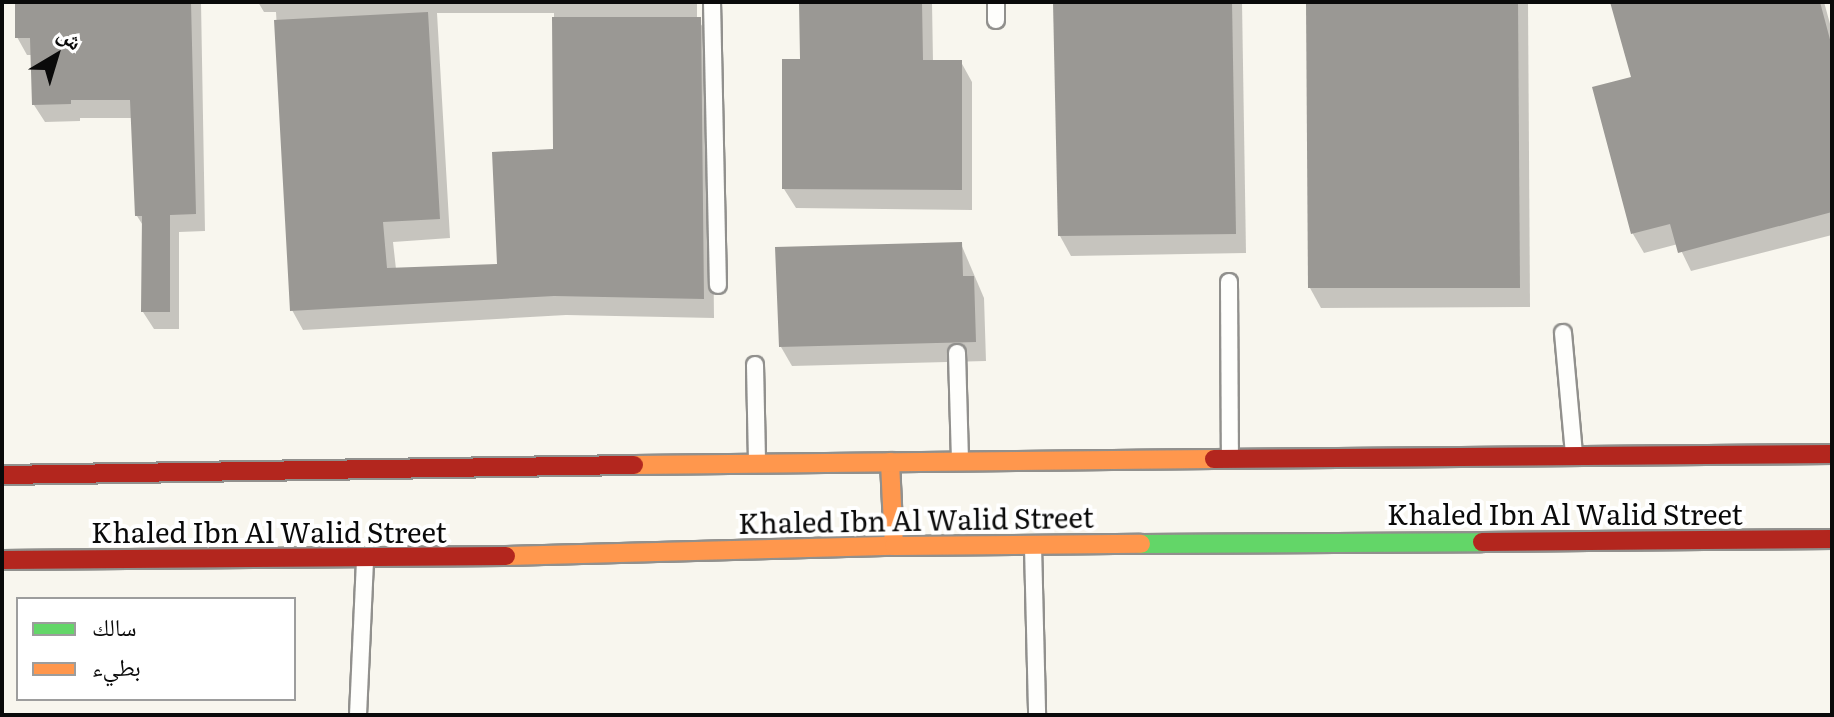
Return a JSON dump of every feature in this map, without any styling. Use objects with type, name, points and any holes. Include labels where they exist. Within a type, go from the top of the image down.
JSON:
[{"type":"main road","name":"Khaled Ibn Al Walid Street","points":[[2,475],[757,463],[1832,454]]},
{"type":"main road","points":[[890,462],[894,546]]},
{"type":"main road","name":"Khaled Ibn Al Walid Street","points":[[2,560],[365,560],[894,546],[1832,539]]},
{"type":"main road","points":[[1798,540],[1832,557]]},
{"type":"lane","points":[[712,2],[718,285]]},
{"type":"lane","points":[[996,2],[996,20]]},
{"type":"lane","points":[[1229,282],[1230,460]]},
{"type":"lane","points":[[1563,333],[1574,457]]},
{"type":"lane","points":[[957,353],[960,462]]},
{"type":"lane","points":[[755,365],[757,463]]},
{"type":"lane","points":[[1033,545],[1037,715]]},
{"type":"lane","points":[[358,715],[365,560]]},
{"type":"building","points":[[15,2],[191,2],[196,214],[170,215],[170,312],[141,312],[142,216],[135,216],[130,100],[71,100],[71,104],[32,105],[30,38],[15,38]]},
{"type":"building","points":[[799,2],[922,2],[923,60],[962,60],[962,190],[782,189],[782,59],[800,59]]},
{"type":"building","points":[[1053,2],[1232,2],[1236,234],[1058,236]]},
{"type":"building","points":[[1306,2],[1518,2],[1520,288],[1308,288]]},
{"type":"building","points":[[1610,2],[1820,2],[1832,47],[1832,212],[1678,253],[1670,224],[1631,234],[1592,87],[1631,77]]},
{"type":"building","points":[[428,12],[440,219],[383,222],[387,268],[497,264],[492,152],[553,149],[552,17],[701,17],[704,299],[554,296],[290,311],[274,20]]},
{"type":"building","points":[[962,242],[963,276],[974,276],[976,342],[779,347],[775,247]]},
{"type":"traffic: fast","points":[[1141,544],[1482,542]]},
{"type":"traffic: slow","points":[[634,465],[1214,459]]},
{"type":"traffic: slow","points":[[890,462],[894,546]]},
{"type":"traffic: slow","points":[[506,556],[894,546],[1141,544]]},
{"type":"traffic: jam","points":[[1214,459],[1832,454]]},
{"type":"traffic: jam","points":[[2,475],[634,465]]},
{"type":"traffic: jam","points":[[1482,542],[1832,539]]},
{"type":"traffic: jam","points":[[2,560],[506,556]]}]
